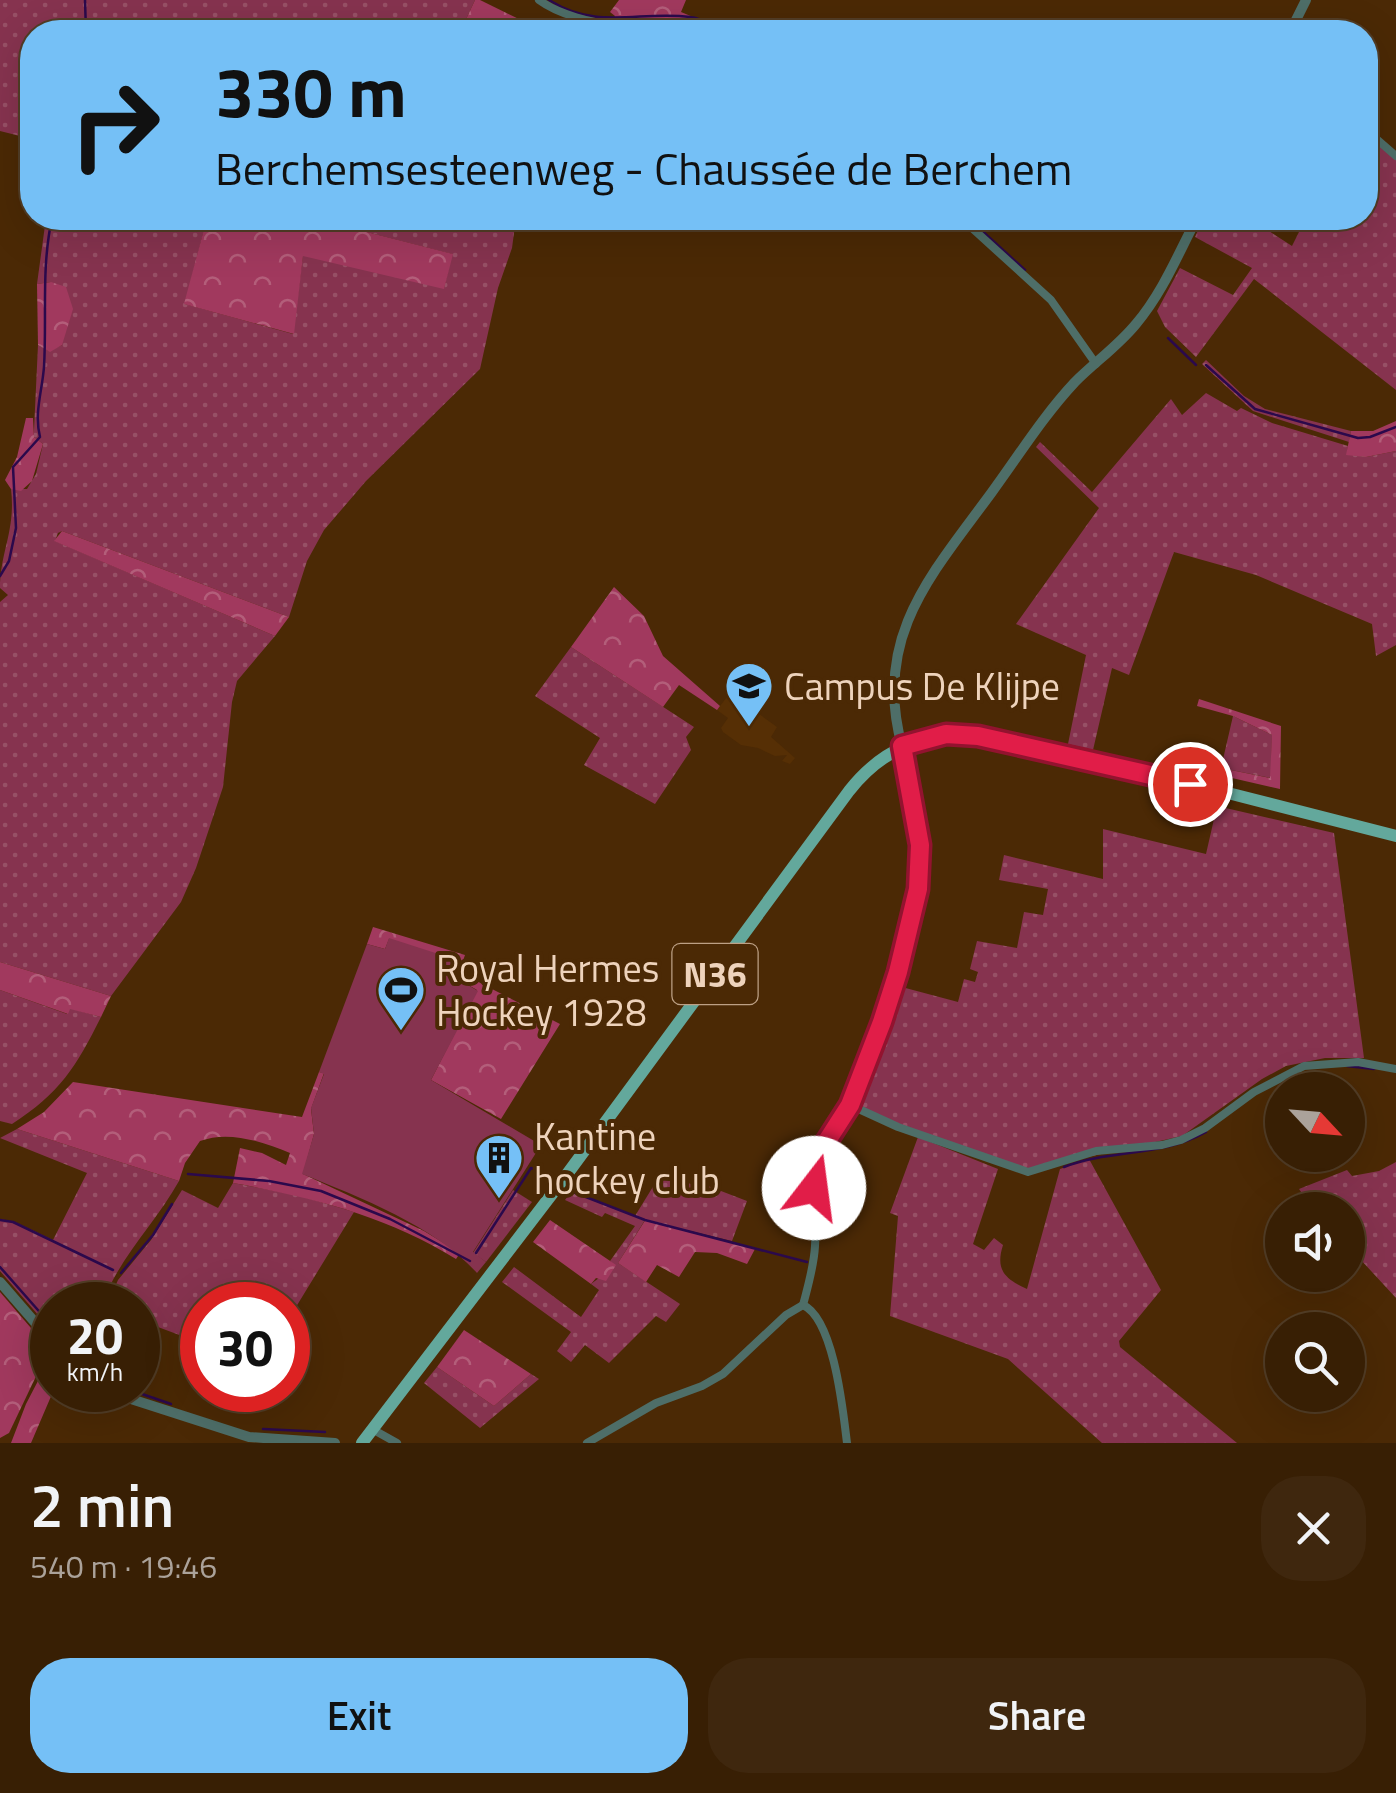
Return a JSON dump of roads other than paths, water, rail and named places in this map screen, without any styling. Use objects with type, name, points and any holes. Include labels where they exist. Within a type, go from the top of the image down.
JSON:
[{"type":"main road","name":"N36","points":[[362,1443],[585,1150],[848,792],[874,764],[902,746],[946,734],[978,736],[1236,794],[1396,836]]},
{"type":"street","points":[[539,0],[589,20]]},
{"type":"street","points":[[974,230],[1051,300],[1096,364]]},
{"type":"street","points":[[803,1306],[815,1243],[814,1188],[818,1170],[828,1138],[850,1105],[894,985],[918,889],[920,845],[893,711],[900,635],[915,600],[1064,395],[1136,325],[1153,303],[1190,230]]},
{"type":"street","points":[[850,1105],[898,1128],[1028,1172],[1096,1151],[1181,1140],[1205,1128],[1254,1092],[1304,1066],[1358,1062],[1396,1070]]},
{"type":"street","points":[[0,1282],[30,1317]]},
{"type":"street","points":[[587,1443],[656,1403],[723,1374],[786,1315],[803,1306]]},
{"type":"street","points":[[803,1306],[813,1312],[827,1339],[847,1443]]},
{"type":"street","points":[[160,1408],[249,1437],[334,1443]]},
{"type":"street","points":[[372,1429],[396,1443]]},
{"type":"waterway","points":[[85,0],[86,20]]},
{"type":"waterway","points":[[549,0],[584,15],[701,20]]},
{"type":"waterway","points":[[0,576],[9,561],[16,528],[13,467],[40,437],[50,230]]},
{"type":"waterway","points":[[981,230],[1025,270]]},
{"type":"waterway","points":[[1168,338],[1196,365]]},
{"type":"waterway","points":[[1206,365],[1255,409],[1358,438],[1396,427]]},
{"type":"waterway","points":[[1347,1066],[1374,1069]]},
{"type":"waterway","points":[[1064,1167],[1172,1145],[1206,1132]]},
{"type":"waterway","points":[[476,1253],[531,1168],[546,1173]]},
{"type":"waterway","points":[[188,1174],[269,1181],[321,1191],[390,1219],[470,1261]]},
{"type":"waterway","points":[[573,1192],[645,1220],[807,1262]]},
{"type":"waterway","points":[[121,1273],[153,1235],[172,1204]]},
{"type":"waterway","points":[[0,1220],[13,1222],[113,1270]]},
{"type":"waterway","points":[[0,1267],[30,1301]]},
{"type":"waterway","points":[[160,1400],[171,1404]]},
{"type":"waterway","points":[[263,1429],[325,1432]]},
{"type":"place","name":"Campus De Klijpe","points":[[749,728]]},
{"type":"place","name":"Royal Hermes Hockey 1928","points":[[401,1032]]},
{"type":"place","name":"Kantine hockey club","points":[[499,1200]]}]
